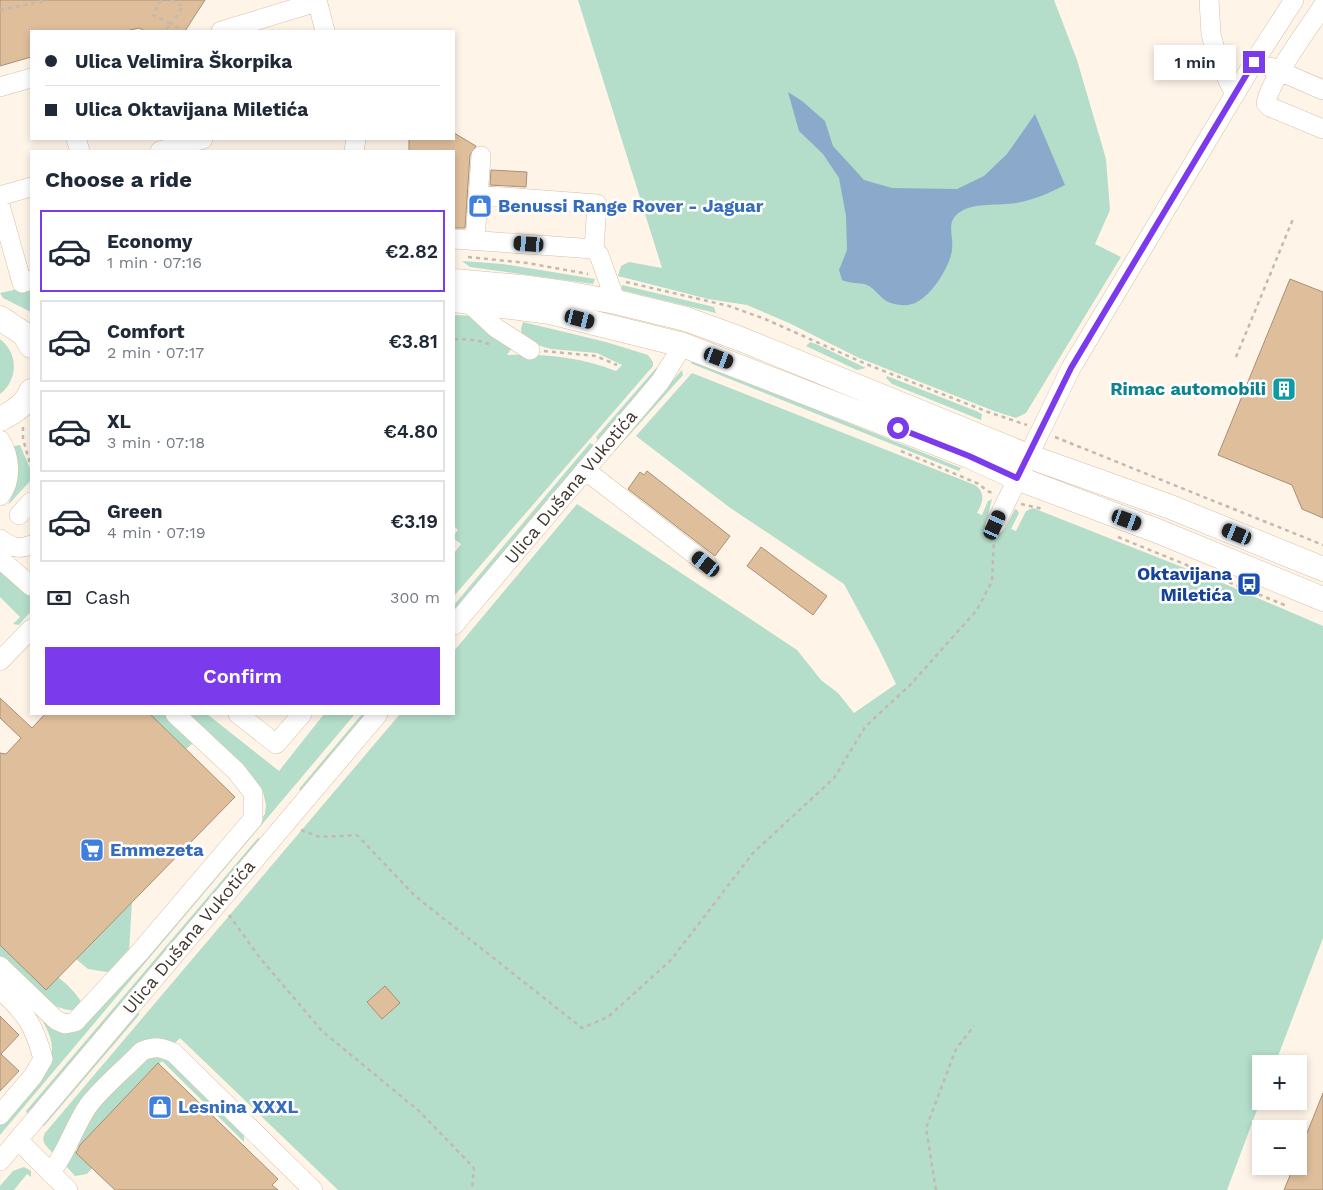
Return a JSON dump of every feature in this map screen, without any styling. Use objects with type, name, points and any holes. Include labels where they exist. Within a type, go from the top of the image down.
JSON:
[{"type":"main road","points":[[457,288],[521,287],[616,302],[686,319],[738,338],[1028,456],[1168,506],[1323,569]]},
{"type":"main road","points":[[457,288],[524,308],[550,312],[683,344],[969,456],[1017,478],[1160,532],[1323,599]]},
{"type":"main road","points":[[0,318],[29,337]]},
{"type":"main road","points":[[4,417],[23,404],[30,393]]},
{"type":"street","points":[[1209,0],[1211,34],[1217,57],[1235,95]]},
{"type":"street","points":[[995,525],[1071,368],[1254,62],[1294,0]]},
{"type":"street","points":[[224,30],[317,1],[326,30]]},
{"type":"street","points":[[1323,6],[1281,71],[1268,95],[1266,103],[1323,129]]},
{"type":"street","points":[[1254,62],[1281,71],[1323,90]]},
{"type":"street","points":[[0,87],[30,78]]},
{"type":"street","points":[[164,150],[199,140]]},
{"type":"street","points":[[475,240],[481,156]]},
{"type":"street","points":[[0,196],[30,187]]},
{"type":"street","points":[[478,195],[597,204],[594,249],[599,255],[616,302]]},
{"type":"street","points":[[0,205],[27,282]]},
{"type":"street","points":[[455,240],[594,249]]},
{"type":"street","points":[[457,288],[496,328],[530,350]]},
{"type":"street","points":[[514,340],[514,325],[524,308]]},
{"type":"street","name":"Ulica Dušana Vukotića","points":[[455,624],[660,382],[683,344]]},
{"type":"street","points":[[0,496],[8,480],[9,464],[2,443],[4,417]]},
{"type":"street","points":[[585,470],[706,564]]},
{"type":"street","points":[[0,539],[11,546],[21,548],[30,545]]},
{"type":"street","points":[[0,559],[30,585]]},
{"type":"street","points":[[0,662],[30,630]]},
{"type":"street","points":[[0,966],[56,1020],[65,1024],[75,1022],[138,953],[253,819],[253,793],[236,772],[176,715]]},
{"type":"street","points":[[239,715],[276,744],[301,715]]},
{"type":"street","name":"Ulica Dušana Vukotića","points":[[0,1161],[377,715]]},
{"type":"street","points":[[0,989],[25,1013],[37,1034],[43,1059],[33,1076],[0,1115]]},
{"type":"street","points":[[50,1173],[69,1146],[80,1119],[89,1105],[142,1051],[153,1047],[162,1048],[174,1053],[313,1190]]},
{"type":"street","points":[[18,1140],[68,1190]]},
{"type":"path","points":[[0,10],[48,0]]},
{"type":"path","points":[[161,0],[153,15],[182,30]]},
{"type":"path","points":[[166,30],[182,6],[171,0]]},
{"type":"path","points":[[1236,357],[1293,219]]},
{"type":"path","points":[[790,330],[866,364],[1028,426]]},
{"type":"path","points":[[986,417],[988,412]]},
{"type":"path","points":[[1058,438],[1323,545]]},
{"type":"path","points":[[23,439],[30,464]]},
{"type":"path","points":[[956,474],[979,484],[987,491]]},
{"type":"path","points":[[1020,504],[1045,509]]},
{"type":"path","points":[[288,820],[301,830],[320,837],[358,835],[414,896],[582,1028],[608,1017],[671,960],[754,853],[834,778],[865,727],[910,684],[977,610],[992,580],[995,525]]},
{"type":"path","points":[[1114,536],[1292,608]]},
{"type":"path","points":[[219,902],[260,958],[322,1031],[419,1111],[474,1168],[472,1190]]},
{"type":"path","points":[[936,1190],[926,1128],[956,1049],[974,1026]]},
{"type":"green space","points":[[578,0],[1054,0],[1077,60],[1106,159],[1110,210],[1095,244],[1121,257],[1026,413],[1016,418],[994,411],[859,358],[789,323],[747,305],[708,299],[618,276],[621,266],[629,262],[662,268]]},
{"type":"green space","points":[[462,261],[503,264],[595,279],[593,284],[470,267]]},
{"type":"green space","points":[[622,285],[714,307],[716,313],[621,290]]},
{"type":"green space","points":[[30,286],[30,312],[3,298],[0,293]]},
{"type":"green space","points":[[455,315],[476,316],[513,346],[507,355],[562,357],[589,362],[616,371],[622,365],[597,353],[551,349],[523,341],[521,329],[523,322],[606,342],[648,355],[653,362],[653,366],[455,595],[455,552],[461,544],[455,540],[455,534],[458,530],[455,527]]},
{"type":"green space","points":[[0,339],[11,352],[14,367],[10,382],[0,394]]},
{"type":"green space","points":[[810,342],[866,368],[857,370],[806,346]]},
{"type":"green space","points":[[703,359],[790,394],[824,413],[961,468],[959,471],[690,363]]},
{"type":"green space","points":[[657,367],[656,375],[598,441],[596,437]]},
{"type":"green space","points":[[682,370],[683,375],[614,452],[609,451]]},
{"type":"green space","points":[[692,373],[975,485],[982,494],[981,505],[977,513],[982,515],[988,501],[992,499],[987,519],[1005,528],[1015,509],[1019,513],[1011,529],[1016,531],[1026,511],[1033,508],[1225,584],[1323,626],[1323,938],[1278,1055],[1252,1055],[1252,1110],[1257,1110],[1227,1190],[338,1190],[180,1038],[173,1045],[167,1040],[160,1038],[145,1040],[54,1154],[47,1147],[43,1139],[45,1133],[399,715],[455,715],[455,650],[577,504],[797,650],[821,680],[838,693],[854,713],[896,684],[844,584],[729,507],[636,436]]},
{"type":"green space","points":[[887,376],[976,411],[982,414],[981,420],[892,384],[886,378]]},
{"type":"green space","points":[[590,443],[594,445],[455,610],[455,604]]},
{"type":"green space","points":[[20,445],[30,469],[30,481],[8,505],[16,476],[14,446]]},
{"type":"green space","points":[[0,567],[30,595],[30,612],[19,625],[13,624],[20,617],[0,597]]},
{"type":"green space","points":[[151,715],[169,715],[194,742],[186,749]]},
{"type":"green space","points":[[186,715],[208,715],[279,771],[323,715],[354,715],[0,1135],[0,1125],[36,1083],[51,1056],[50,1038],[43,1022],[54,1026],[83,1027],[265,814],[266,805],[263,792]]},
{"type":"green space","points":[[361,715],[366,715],[301,791],[299,789]]},
{"type":"green space","points":[[258,838],[262,839],[28,1116],[26,1111]]},
{"type":"green space","points":[[132,902],[129,953],[120,967],[107,972],[88,969],[76,959]]},
{"type":"green space","points":[[0,945],[46,969],[66,984],[82,1003],[80,1009],[70,1010],[59,1007],[37,993],[0,958]]},
{"type":"green space","points":[[139,1009],[139,1015],[44,1126],[40,1126]]},
{"type":"green space","points":[[164,1055],[244,1131],[244,1142],[162,1061],[75,1150],[92,1168],[87,1174],[75,1176],[65,1165],[85,1123],[98,1105],[146,1057]]},
{"type":"green space","points":[[24,1167],[31,1171],[31,1177],[27,1174],[14,1190],[0,1190],[0,1186],[13,1171]]},
{"type":"water","points":[[788,92],[802,101],[825,121],[833,146],[864,180],[892,188],[957,189],[984,176],[1007,154],[1035,114],[1065,185],[1023,202],[973,207],[960,212],[955,216],[951,224],[951,257],[934,287],[923,298],[914,303],[898,305],[891,303],[867,285],[842,280],[839,270],[847,250],[846,216],[839,178],[823,154],[799,131]]},
{"type":"building","points":[[0,0],[205,0],[186,30],[143,30],[139,28],[130,30],[30,30],[30,57],[0,66]]},
{"type":"building","points":[[455,134],[476,146],[470,155],[465,228],[455,228],[455,150],[409,150],[409,140],[455,140]]},
{"type":"building","points":[[491,170],[527,172],[526,187],[490,185]]},
{"type":"building","name":"Rimac automobili","points":[[1290,279],[1323,292],[1323,518],[1302,509],[1292,485],[1218,455]]},
{"type":"building","points":[[647,471],[730,536],[715,556],[628,489],[640,472],[644,475]]},
{"type":"building","points":[[761,547],[827,596],[813,615],[747,566]]},
{"type":"building","name":"Emmezeta","points":[[0,698],[32,728],[44,715],[151,715],[235,797],[46,990],[0,945],[0,753],[6,754],[21,738],[0,718]]},
{"type":"building","points":[[385,986],[400,1003],[382,1019],[367,1002]]},
{"type":"building","points":[[0,1016],[19,1035],[1,1054],[19,1071],[0,1091]]},
{"type":"building","name":"Lesnina XXXL","points":[[158,1063],[278,1179],[272,1185],[278,1190],[115,1190],[76,1153],[80,1145]]},
{"type":"building","points":[[1323,1093],[1323,1190],[1284,1190],[1290,1175],[1307,1175],[1307,1133]]},
{"type":"place","name":"Benussi Range Rover - Jaguar","points":[[480,206]]},
{"type":"place","name":"Rimac automobili","points":[[1284,389]]},
{"type":"place","name":"Oktavijana Miletića","points":[[1249,584]]},
{"type":"place","name":"Emmezeta","points":[[92,850]]},
{"type":"place","name":"Lesnina XXXL","points":[[160,1107]]},
{"type":"route","points":[[898,428],[969,456],[1017,478],[1071,368],[1254,62]]}]
